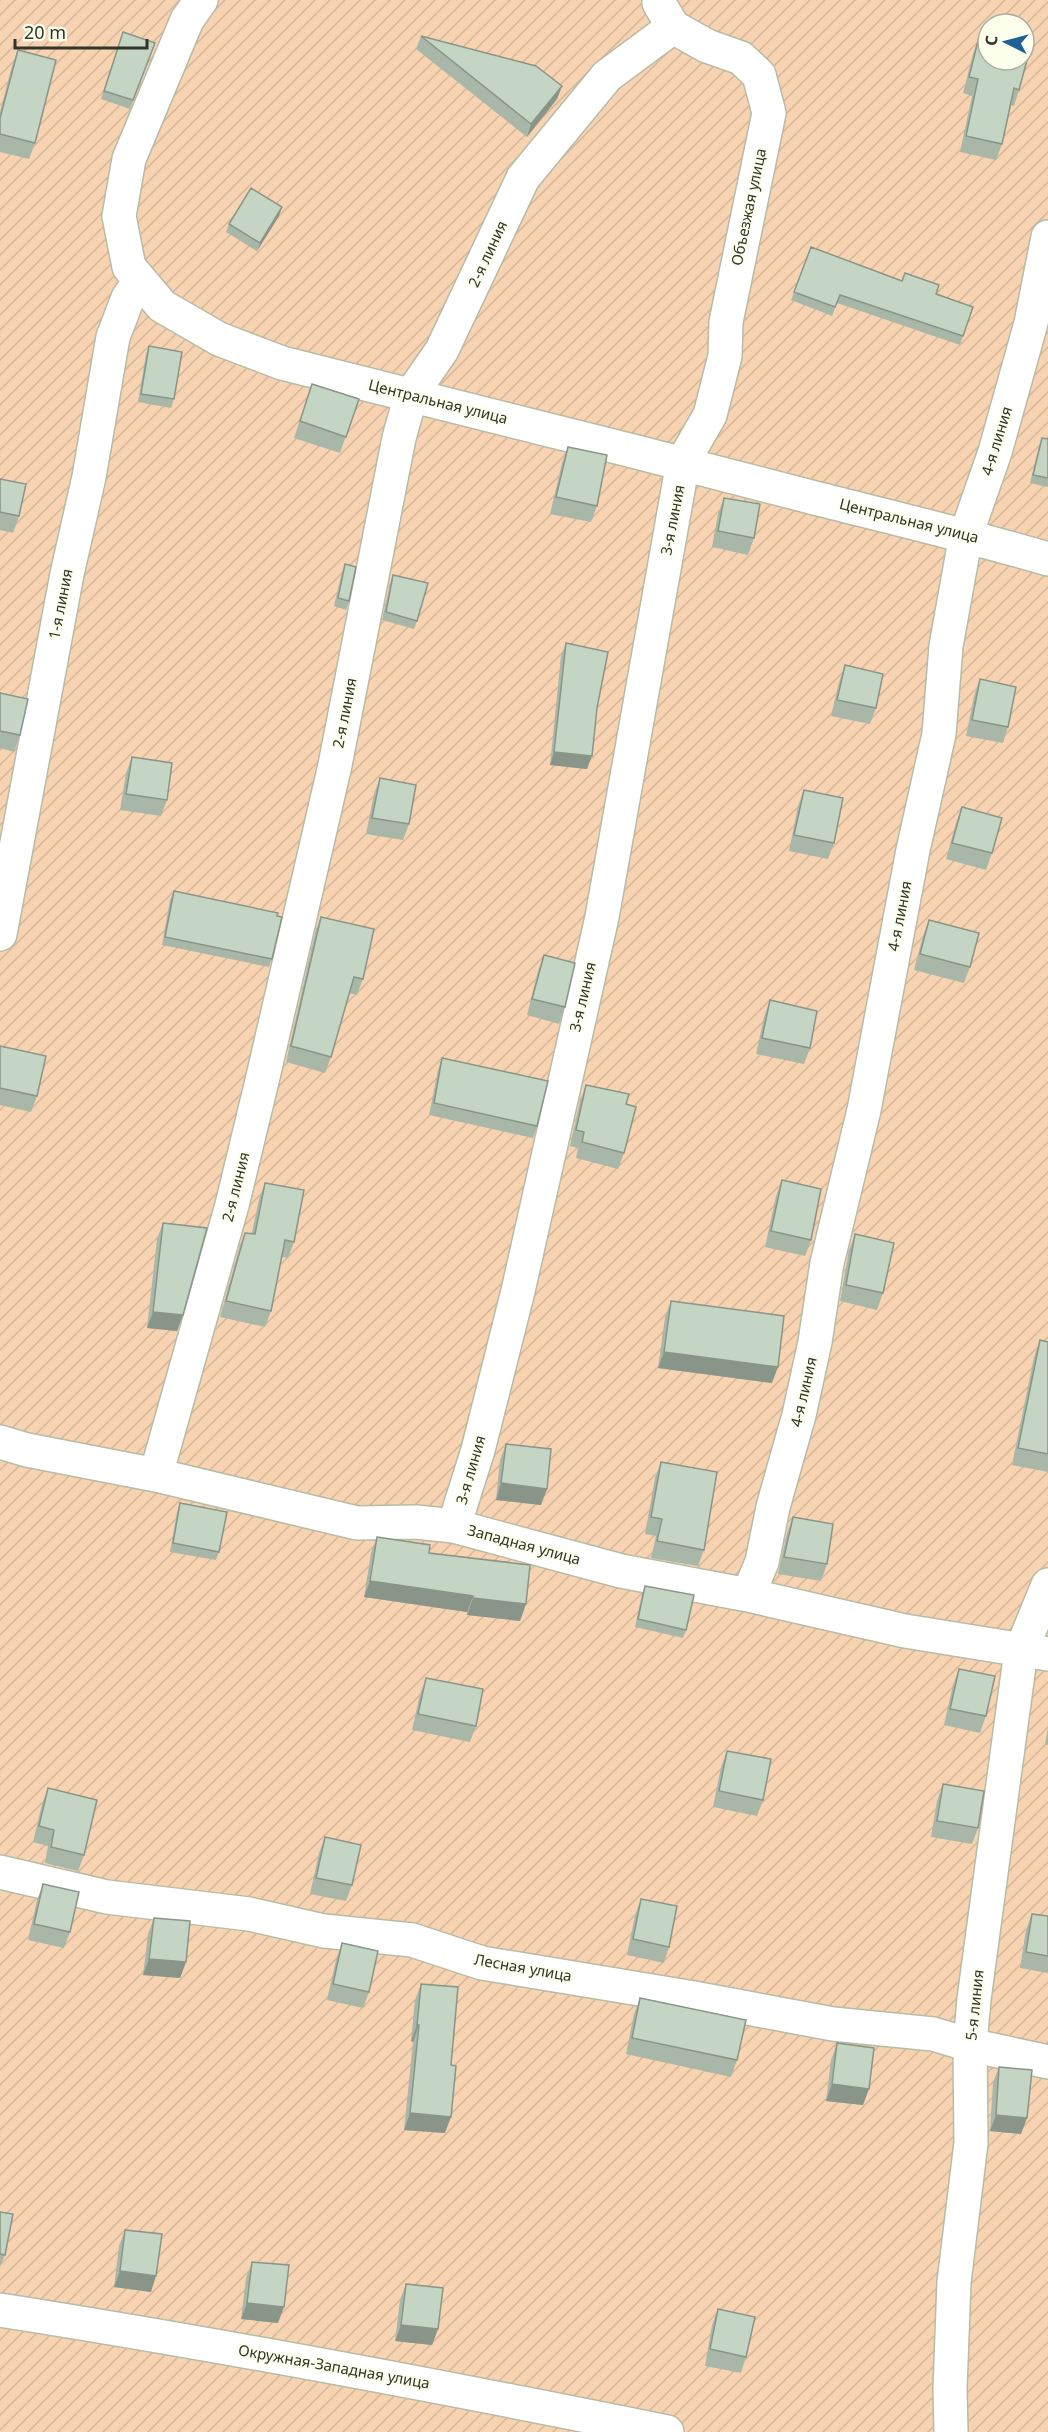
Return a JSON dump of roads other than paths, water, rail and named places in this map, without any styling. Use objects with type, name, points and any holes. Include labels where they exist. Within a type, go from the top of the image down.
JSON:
[{"type":"street","name":"Центральная улица","points":[[201,0],[187,20],[129,159],[119,216],[129,267],[162,306],[219,339],[282,363],[683,462],[858,509],[966,534],[1048,560]]},
{"type":"street","name":"2-я линия","points":[[156,1475],[232,1205],[262,1081],[334,765],[399,438],[411,395],[442,350],[523,178],[607,76],[666,13]]},
{"type":"street","name":"Объезжая улица","points":[[666,13],[706,46],[741,58],[759,75],[769,113],[726,322],[722,365],[710,415],[683,462]]},
{"type":"street","name":"4-я линия","points":[[748,1595],[762,1562],[773,1507],[799,1415],[815,1342],[827,1263],[864,1110],[913,850],[939,734],[946,646],[966,534],[1004,420],[1030,323],[1048,237]]},
{"type":"street","name":"1-я линия","points":[[0,934],[65,585],[89,477],[113,337],[128,298],[140,281]]},
{"type":"street","name":"3-я линия","points":[[454,1526],[478,1450],[518,1291],[602,917],[683,462]]},
{"type":"street","name":"Западная улица","points":[[0,1442],[27,1450],[156,1475],[357,1523],[417,1522],[454,1526],[621,1570],[748,1595],[905,1631],[1035,1653]]},
{"type":"street","name":"5-я линия","points":[[951,2432],[950,2389],[954,2282],[971,2143],[970,2045],[974,1999],[1048,1585]]},
{"type":"street","name":"Лесная улица","points":[[0,1872],[107,1897],[249,1914],[324,1931],[412,1940],[482,1963],[694,1998],[833,2024],[933,2034],[970,2045],[1048,2062]]},
{"type":"street","name":"Окружная-Западная улица","points":[[0,2310],[175,2338],[433,2385],[667,2432]]}]
